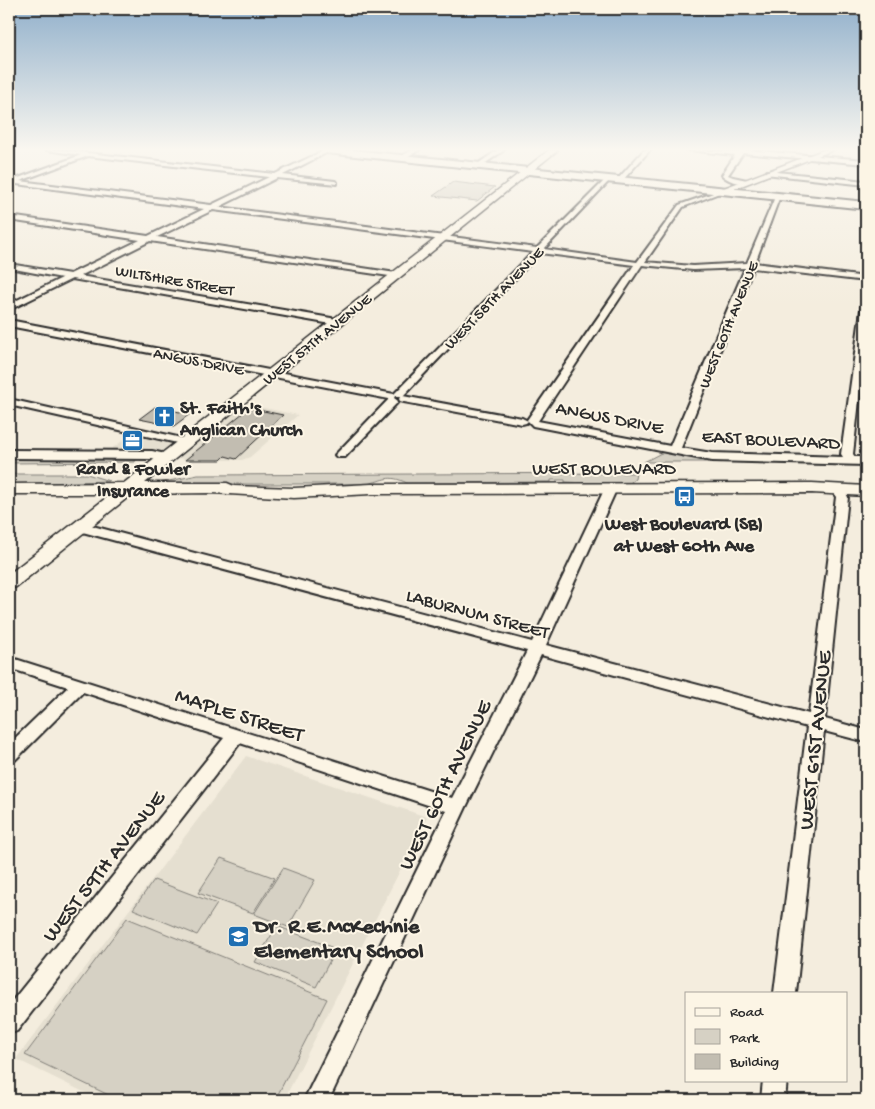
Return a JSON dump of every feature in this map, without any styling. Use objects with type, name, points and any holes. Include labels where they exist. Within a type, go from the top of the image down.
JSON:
[{"type":"highway","points":[[824,202],[866,206]]},
{"type":"street","points":[[163,202],[640,264],[693,268],[760,265],[866,279]]},
{"type":"street","points":[[9,307],[223,202]]},
{"type":"street","name":"WEST 57TH AVENUE","points":[[9,584],[488,202]]},
{"type":"street","name":"WEST 58TH AVENUE","points":[[341,455],[538,250],[590,202]]},
{"type":"street","points":[[531,422],[677,210],[689,202]]},
{"type":"street","name":"WEST 60TH AVENUE","points":[[674,450],[776,202]]},
{"type":"street","points":[[9,218],[396,275]]},
{"type":"street","name":"WILTSHIRE STREET","points":[[9,266],[337,322]]},
{"type":"street","points":[[852,461],[847,454],[866,303]]},
{"type":"street","name":"ANGUS DRIVE","points":[[9,323],[674,450]]},
{"type":"street","points":[[9,402],[186,442]]},
{"type":"street","name":"EAST BOULEVARD","points":[[674,450],[712,457],[866,461]]},
{"type":"street","points":[[9,454],[152,455],[166,458]]},
{"type":"street","name":"WEST BOULEVARD","points":[[9,489],[216,489],[263,492],[352,491],[371,488],[837,489]]},
{"type":"street","name":"WEST 60TH AVENUE","points":[[316,1100],[536,648],[611,488]]},
{"type":"street","points":[[837,489],[866,491]]},
{"type":"street","name":"WEST 61ST AVENUE","points":[[785,992],[814,722],[842,497],[837,489]]},
{"type":"street","name":"LABURNUM STREET","points":[[80,527],[866,736]]},
{"type":"street","name":"MAPLE STREET","points":[[9,662],[457,808]]},
{"type":"street","points":[[9,755],[79,686]]},
{"type":"street","name":"WEST 59TH AVENUE","points":[[9,1023],[235,737]]},
{"type":"street","points":[[773,1100],[775,1082]]},
{"type":"shaded area","points":[[244,404],[298,415],[250,457],[242,460],[185,460],[177,457],[188,445],[195,443]]},
{"type":"shaded area","points":[[133,433],[168,441],[172,445],[160,452],[110,450]]},
{"type":"shaded area","name":"Dr. R.E.McKechnie Elementary School","points":[[246,756],[427,817],[284,1100],[100,1100],[16,1059]]},
{"type":"green space","points":[[665,451],[719,460],[720,462],[644,462]]},
{"type":"green space","points":[[136,458],[135,462],[9,463],[9,459]]},
{"type":"green space","points":[[636,473],[635,479],[627,485],[565,482],[565,480],[551,480],[551,482],[407,483],[391,478],[367,484],[159,483],[198,475]]},
{"type":"green space","points":[[9,474],[87,474],[109,481],[9,484]]},
{"type":"green space","points":[[221,858],[275,878],[253,913],[198,893]]},
{"type":"green space","points":[[283,868],[315,880],[288,927],[254,914]]},
{"type":"green space","points":[[154,880],[217,904],[197,935],[133,909]]},
{"type":"green space","points":[[127,918],[327,999],[275,1100],[119,1100],[25,1055]]},
{"type":"green space","points":[[277,926],[336,949],[316,987],[255,962]]},
{"type":"building","name":"St. Faith's Anglican Church","points":[[155,407],[190,414],[174,426],[139,419]]},
{"type":"building","points":[[249,408],[283,415],[236,459],[225,456],[221,460],[185,460]]},
{"type":"place","name":"St. Faith's Anglican Church","points":[[164,417]]},
{"type":"place","name":"Rand & Fowler Insurance","points":[[133,441]]},
{"type":"place","name":"West Boulevard (SB) at West 60th Ave","points":[[684,496]]},
{"type":"place","name":"Dr. R.E.McKechnie Elementary School","points":[[238,937]]}]
